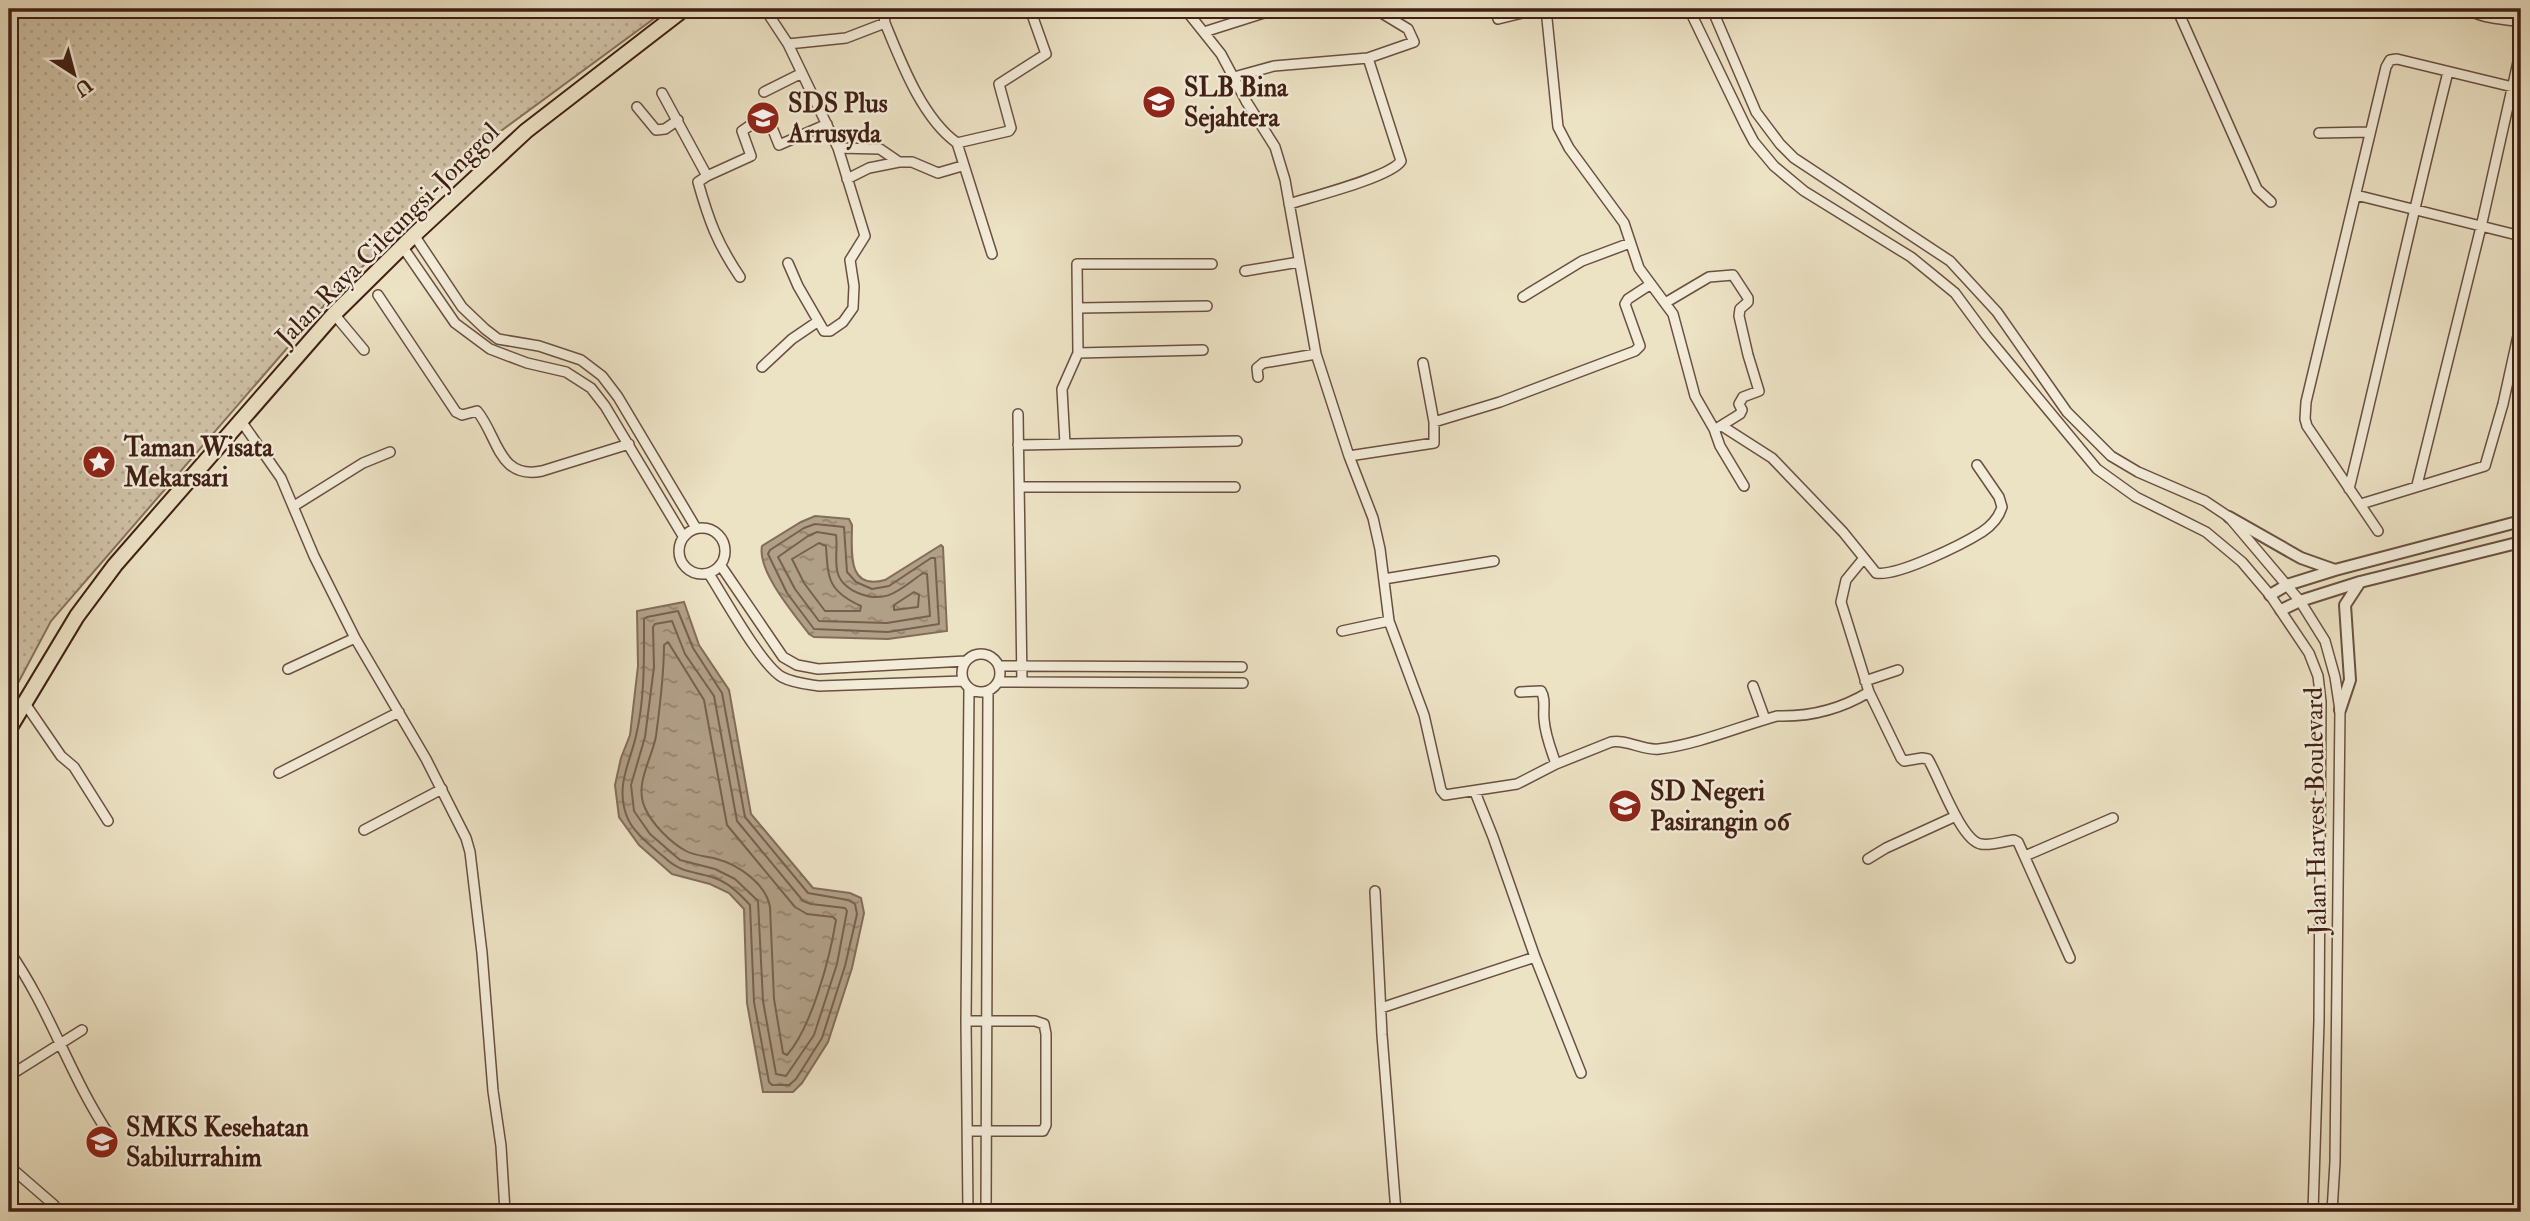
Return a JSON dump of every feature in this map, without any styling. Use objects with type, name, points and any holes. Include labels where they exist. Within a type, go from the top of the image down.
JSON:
[{"type":"main road","name":"Jalan Raya Cileungsi-Jonggol","points":[[9,729],[77,616],[115,565],[334,314],[402,246],[526,131],[684,9]]},
{"type":"street","points":[[765,9],[788,44],[838,148],[865,236],[850,260],[854,286],[853,308],[843,323],[830,331],[824,331],[788,263]]},
{"type":"street","points":[[897,9],[887,11],[884,16],[885,23],[917,96],[943,131],[957,144],[992,254]]},
{"type":"street","points":[[957,144],[1009,131],[1011,128],[999,84],[1046,54],[1030,9]]},
{"type":"street","points":[[1185,9],[1234,76],[1275,147],[1289,204],[1316,354],[1349,456],[1373,517],[1389,621],[1424,715],[1442,793],[1455,795],[1517,784],[1556,764],[1616,741],[1656,750],[1776,716],[1791,717],[1821,712],[1851,702],[1869,692]]},
{"type":"street","points":[[1234,76],[1274,66],[1368,58],[1414,42],[1408,29],[1375,9]]},
{"type":"street","points":[[1498,19],[1538,9]]},
{"type":"street","points":[[1546,9],[1558,127],[1569,148],[1624,223],[1639,268],[1675,317],[1695,396],[1718,427],[1772,458],[1853,542],[1876,573],[1889,573],[1945,551],[1983,531],[1998,517],[2002,507],[1999,497],[1977,465]]},
{"type":"street","name":"Jalan Harvest Boulevard","points":[[1689,9],[1754,142],[1774,166],[1804,191],[1911,257],[1955,293],[1986,335],[2097,469],[2136,497],[2206,532],[2242,562],[2270,595],[2309,653],[2318,676],[2321,715],[2319,1021],[2313,1212]]},
{"type":"street","name":"Jalan Harvest Boulevard","points":[[1712,9],[1756,112],[1780,144],[1794,158],[1951,261],[1997,312],[2067,412],[2111,456],[2138,472],[2205,501],[2229,517],[2300,601],[2325,641],[2335,677],[2340,710],[2335,1162],[2332,1212]]},
{"type":"street","points":[[2177,9],[2247,169],[2257,189],[2271,202]]},
{"type":"street","points":[[2468,9],[2486,16],[2521,22]]},
{"type":"street","points":[[1204,32],[1267,12]]},
{"type":"street","points":[[788,44],[846,38],[885,23]]},
{"type":"street","points":[[1289,204],[1381,174],[1401,161],[1368,58]]},
{"type":"street","points":[[2378,531],[2305,419],[2306,402],[2386,67],[2390,60],[2403,60],[2517,88]]},
{"type":"street","points":[[2417,485],[2517,88],[2518,62]]},
{"type":"street","points":[[2349,489],[2448,72]]},
{"type":"street","points":[[764,92],[802,73]]},
{"type":"street","points":[[662,93],[708,176]]},
{"type":"street","points":[[637,107],[656,131],[665,129],[678,120]]},
{"type":"street","points":[[740,277],[712,230],[698,180],[751,156],[742,131],[764,116],[769,120],[779,145],[827,124]]},
{"type":"street","points":[[2319,133],[2370,132]]},
{"type":"street","points":[[838,148],[880,149],[899,162]]},
{"type":"street","points":[[847,179],[869,168],[899,162],[912,162],[938,173],[962,166]]},
{"type":"street","points":[[2356,195],[2521,236]]},
{"type":"street","points":[[414,235],[462,307],[498,339],[539,346],[581,360],[602,376],[633,420],[696,528]]},
{"type":"street","points":[[1523,297],[1582,261],[1630,243]]},
{"type":"street","points":[[402,246],[455,323],[490,349],[527,363],[566,372],[591,388],[629,444],[683,536]]},
{"type":"street","points":[[1245,271],[1299,262]]},
{"type":"street","points":[[1065,444],[1062,389],[1078,353],[1077,264],[1212,264]]},
{"type":"street","points":[[1665,303],[1709,277],[1733,275],[1748,298],[1748,302],[1740,309],[1739,316],[1759,391],[1743,397],[1739,404],[1742,410],[1740,414],[1718,427]]},
{"type":"street","points":[[1434,422],[1500,402],[1635,351],[1640,346],[1625,304],[1628,299],[1651,284]]},
{"type":"street","points":[[379,295],[456,412],[462,415],[477,411],[502,457],[516,470],[530,473],[542,471],[629,444]]},
{"type":"street","points":[[1078,308],[1207,306]]},
{"type":"street","points":[[334,314],[364,350]]},
{"type":"street","points":[[762,367],[817,322]]},
{"type":"street","points":[[2361,504],[2417,485],[2480,470],[2485,466],[2503,404],[2521,323]]},
{"type":"street","points":[[1078,353],[1203,351]]},
{"type":"street","points":[[1258,376],[1258,368],[1263,363],[1316,354]]},
{"type":"street","points":[[1349,456],[1432,445],[1436,438],[1423,363]]},
{"type":"street","points":[[1018,414],[1022,682]]},
{"type":"street","points":[[241,421],[268,458],[294,506],[314,556],[355,638],[442,789],[461,826],[470,852],[482,953],[493,1091],[501,1146],[505,1212]]},
{"type":"street","points":[[1718,427],[1720,446],[1744,486]]},
{"type":"street","points":[[1018,445],[1237,441]]},
{"type":"street","points":[[294,506],[354,468],[390,452]]},
{"type":"street","points":[[1019,487],[1235,488]]},
{"type":"street","points":[[2229,517],[2301,558],[2335,570]]},
{"type":"street","points":[[2270,595],[2287,585],[2335,570],[2521,521]]},
{"type":"street","points":[[696,528],[708,528],[718,533],[725,543],[726,555],[721,566],[709,574],[694,574],[682,565],[678,550],[683,536],[696,528]]},
{"type":"street","points":[[2281,610],[2300,601],[2360,582],[2521,541]]},
{"type":"street","points":[[1864,558],[1846,580],[1841,602],[1869,692],[1901,758],[1904,761],[1928,759],[1956,816],[1977,843],[2016,840],[2070,958]]},
{"type":"street","points":[[1384,579],[1494,561]]},
{"type":"street","points":[[721,566],[783,657],[797,665],[818,669],[966,661]]},
{"type":"street","points":[[709,574],[766,664],[781,677],[797,683],[819,686],[966,685],[978,693],[988,692],[998,682],[999,666],[993,658],[984,654],[974,655],[966,661],[961,671],[966,685],[968,1212]]},
{"type":"street","points":[[2340,710],[2350,680],[2345,605],[2360,582]]},
{"type":"street","points":[[1342,631],[1389,621]]},
{"type":"street","points":[[288,669],[355,638]]},
{"type":"street","points":[[999,666],[1242,667]]},
{"type":"street","points":[[1866,681],[1898,670]]},
{"type":"street","points":[[998,682],[1243,683]]},
{"type":"street","points":[[1753,686],[1765,719]]},
{"type":"street","points":[[1520,692],[1541,691],[1544,695],[1547,739],[1556,764]]},
{"type":"street","points":[[986,1212],[988,692]]},
{"type":"street","points":[[24,702],[61,756],[74,768],[108,821]]},
{"type":"street","points":[[279,773],[399,712]]},
{"type":"street","points":[[364,830],[442,789]]},
{"type":"street","points":[[1475,792],[1581,1073]]},
{"type":"street","points":[[1868,859],[1956,816]]},
{"type":"street","points":[[2025,856],[2113,818]]},
{"type":"street","points":[[1375,891],[1396,1212]]},
{"type":"street","points":[[9,951],[61,1042],[79,1086],[110,1136]]},
{"type":"street","points":[[2318,954],[2337,953]]},
{"type":"street","points":[[1381,1008],[1535,957]]},
{"type":"street","points":[[966,1021],[1035,1021],[1044,1024],[1046,1125],[1043,1131],[1036,1132],[967,1131]]},
{"type":"street","points":[[9,1076],[82,1030]]},
{"type":"street","points":[[9,1166],[54,1205]]},
{"type":"shaded area","name":"Taman Wisata Mekarsari","points":[[9,9],[667,9],[490,139],[327,302],[51,621],[9,700]]},
{"type":"water","points":[[815,516],[849,519],[852,525],[854,566],[863,580],[885,580],[941,545],[947,631],[888,639],[814,637],[809,634],[771,580],[762,556],[762,546]]},
{"type":"water","points":[[684,602],[699,645],[729,690],[751,814],[813,888],[850,893],[861,898],[864,913],[852,968],[828,1042],[802,1083],[793,1092],[763,1092],[747,1003],[744,909],[729,893],[710,884],[672,874],[639,845],[619,817],[615,785],[630,735],[638,666],[637,611]]},
{"type":"place","name":"SLB Bina Sejahtera","points":[[1159,102]]},
{"type":"place","name":"SDS Plus Arrusyda","points":[[763,118]]},
{"type":"place","name":"Taman Wisata Mekarsari","points":[[99,462]]},
{"type":"place","name":"SD Negeri Pasirangin 06","points":[[1625,806]]},
{"type":"place","name":"SMKS Kesehatan Sabilurrahim","points":[[102,1142]]}]
